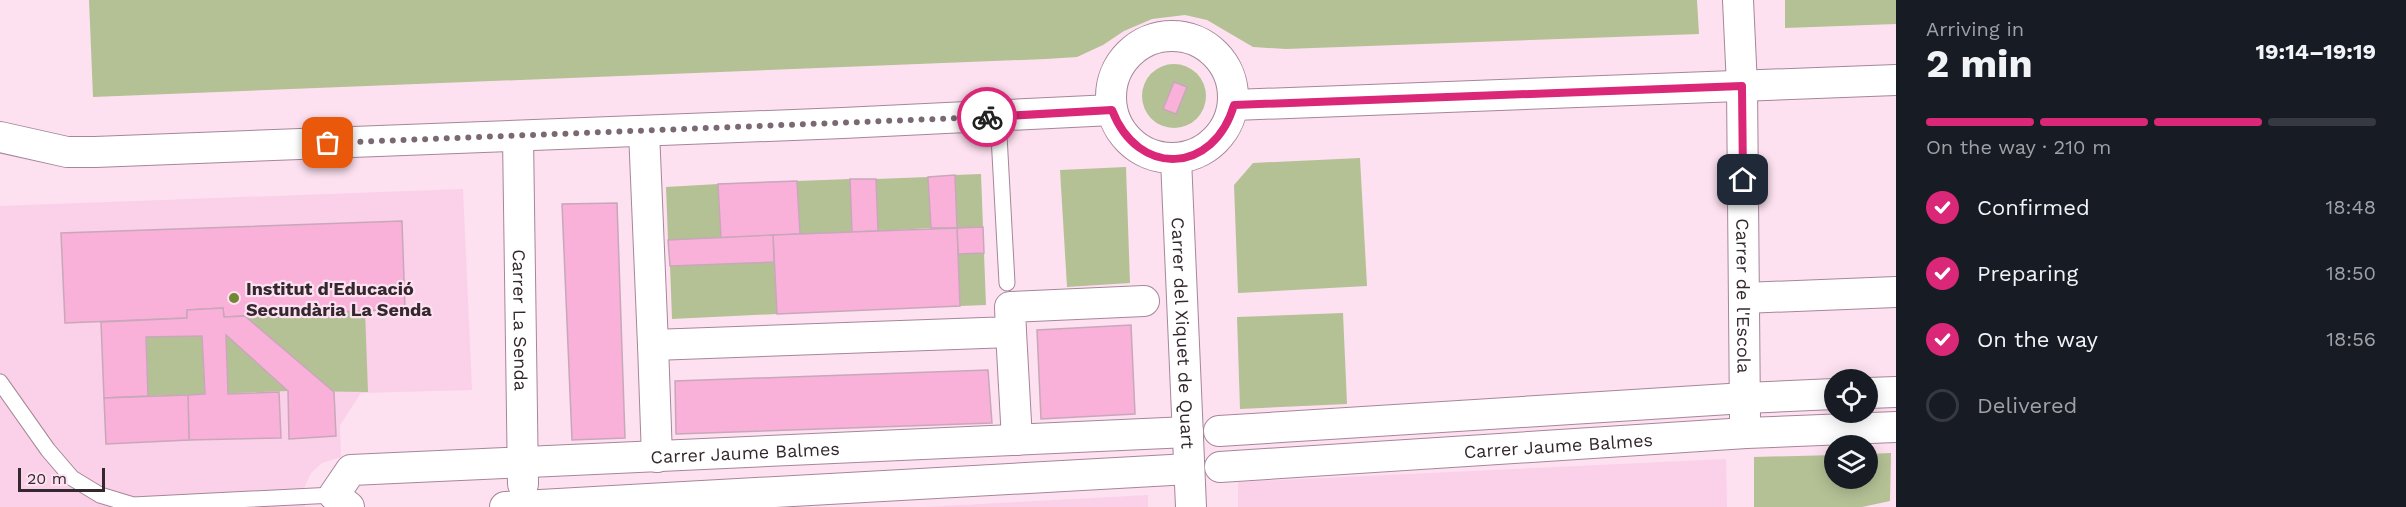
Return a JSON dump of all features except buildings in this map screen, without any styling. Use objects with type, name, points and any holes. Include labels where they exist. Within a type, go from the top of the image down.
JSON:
[{"type":"street","name":"Carrer de l'Escola","points":[[1738,0],[1742,86],[1746,433]]},
{"type":"street","points":[[1170,35],[1191,38],[1210,48],[1224,64],[1232,83],[1234,105],[1229,121],[1220,136],[1208,147],[1192,155],[1176,159],[1158,157],[1128,141],[1118,126],[1112,110],[1111,89],[1117,68],[1130,52],[1149,40],[1170,35]]},
{"type":"street","points":[[1234,105],[1896,80]]},
{"type":"street","points":[[0,137],[67,152],[95,152],[998,117],[1112,110]]},
{"type":"street","points":[[644,131],[657,457]]},
{"type":"street","name":"Carrer La Senda","points":[[514,506],[521,463],[518,136]]},
{"type":"street","name":"Carrer del Xiquet de Quart","points":[[1176,159],[1191,507]]},
{"type":"street","points":[[1744,297],[1896,292]]},
{"type":"street","points":[[1017,440],[1010,307],[1144,301]]},
{"type":"street","points":[[653,345],[1011,332]]},
{"type":"street","points":[[1878,393],[1896,392]]},
{"type":"street","name":"Carrer Jaume Balmes","points":[[1219,430],[1824,394]]},
{"type":"street","name":"Carrer Jaume Balmes","points":[[1220,467],[1746,433],[1896,427]]},
{"type":"street","name":"Carrer Jaume Balmes","points":[[341,501],[351,470],[1188,432]]},
{"type":"street","points":[[514,506],[1189,469]]},
{"type":"lane","points":[[998,117],[1007,283]]},
{"type":"lane","points":[[0,382],[48,450],[72,478],[100,495],[133,505],[341,501]]},
{"type":"shaded area","name":"Institut d'Educació Secundària La Senda","points":[[463,189],[472,390],[361,393],[340,425],[341,457],[322,463],[311,473],[304,488],[305,507],[0,507],[0,206]]},
{"type":"shaded area","points":[[1726,459],[1727,507],[1238,507],[1238,482]]},
{"type":"shaded area","points":[[1148,495],[1148,507],[925,507]]},
{"type":"green space","points":[[89,0],[1697,0],[1699,34],[1286,49],[1253,47],[1207,20],[1185,15],[1152,19],[1124,31],[1103,45],[1077,57],[93,97]]},
{"type":"green space","points":[[1785,0],[1896,0],[1896,24],[1785,28]]},
{"type":"green space","points":[[1168,64],[1180,64],[1197,73],[1204,84],[1206,96],[1204,108],[1197,119],[1180,128],[1168,128],[1156,123],[1147,114],[1142,102],[1142,90],[1147,78],[1156,69]]},
{"type":"green space","points":[[1360,158],[1367,286],[1238,293],[1234,185],[1253,163]]},
{"type":"green space","points":[[1126,167],[1130,283],[1067,287],[1060,170]]},
{"type":"green space","points":[[981,174],[983,227],[957,228],[955,175]]},
{"type":"green space","points":[[928,177],[931,228],[878,231],[876,179]]},
{"type":"green space","points":[[850,179],[852,232],[800,234],[797,181]]},
{"type":"green space","points":[[718,184],[721,238],[668,240],[666,187]]},
{"type":"green space","points":[[984,253],[986,305],[960,306],[958,254]]},
{"type":"green space","points":[[774,262],[777,314],[672,319],[670,266]]},
{"type":"green space","points":[[365,310],[368,392],[288,391],[148,396],[146,320]]},
{"type":"green space","points":[[1343,313],[1347,404],[1240,409],[1237,317]]},
{"type":"green space","points":[[1891,453],[1890,501],[1862,507],[1754,507],[1754,457],[1824,455],[1824,489],[1878,489],[1878,454]]},
{"type":"way so far","points":[[328,143],[987,117]]},
{"type":"place","name":"Institut d'Educació Secundària La Senda","points":[[234,298]]},
{"type":"route","points":[[987,117],[1112,110],[1118,126],[1128,141],[1142,151],[1158,157],[1176,159],[1192,155],[1208,147],[1220,136],[1229,121],[1234,105],[1742,86],[1743,180]]}]
